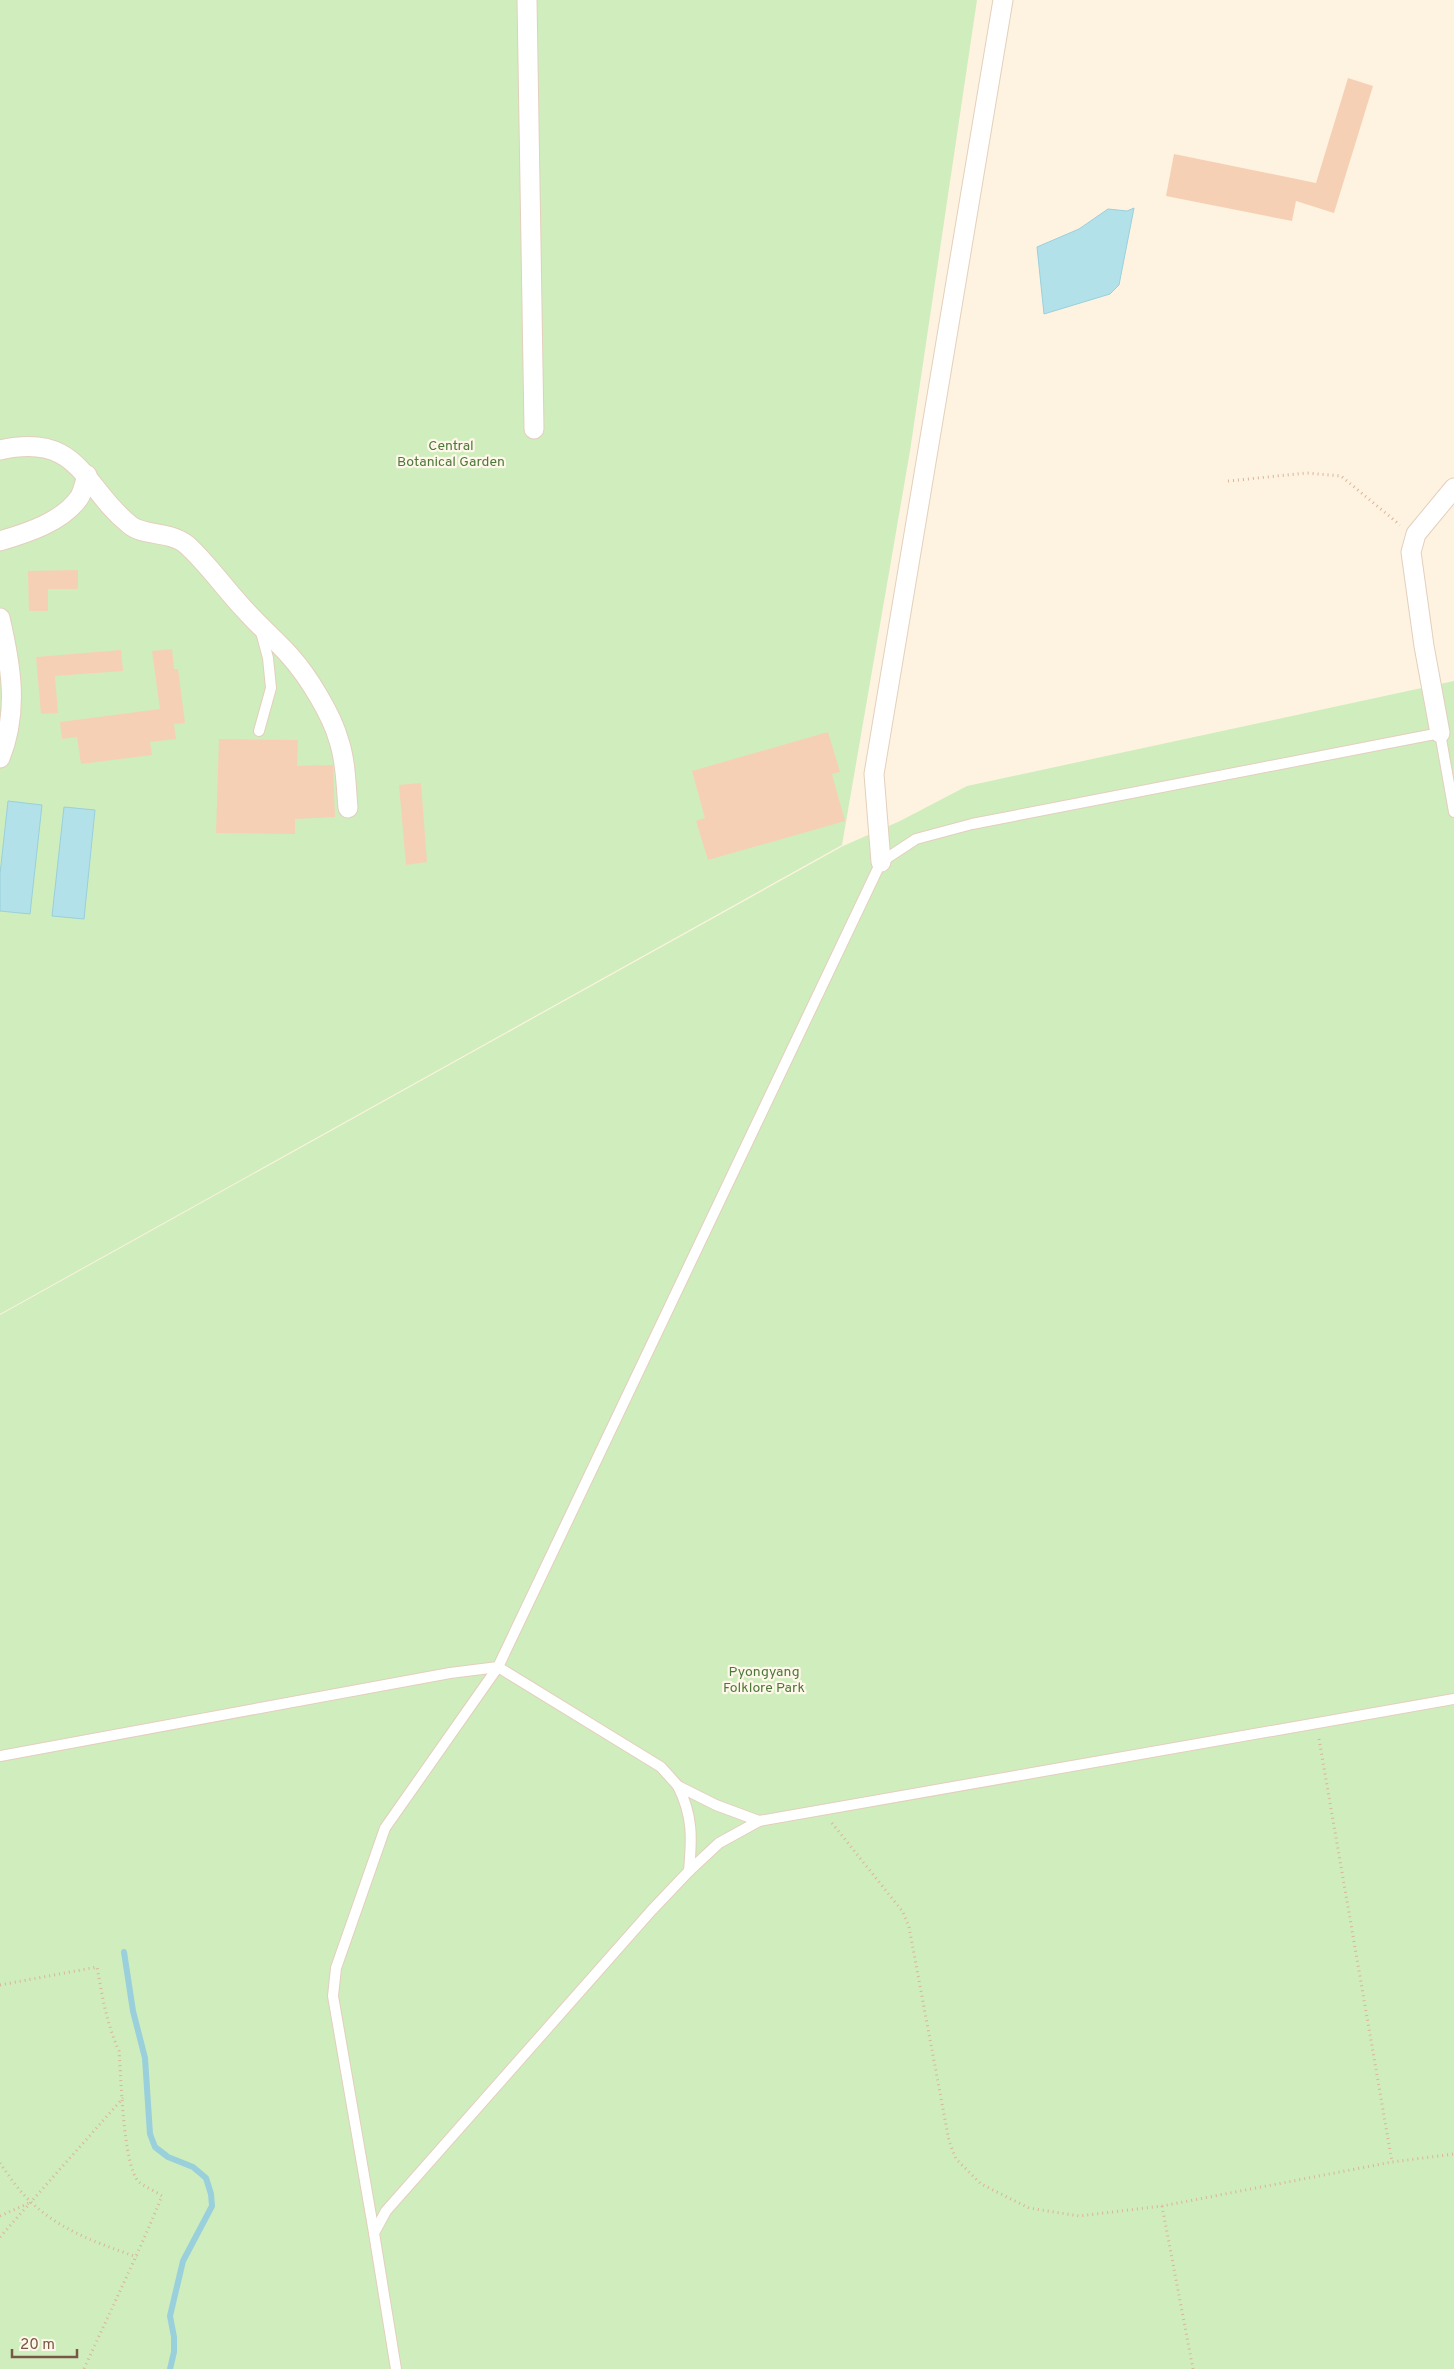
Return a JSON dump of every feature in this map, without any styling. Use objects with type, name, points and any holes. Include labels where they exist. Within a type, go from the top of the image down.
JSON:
[{"type":"street","points":[[527,0],[534,429]]},
{"type":"street","points":[[881,862],[874,774],[1003,0]]},
{"type":"street","points":[[0,450],[38,446],[66,455],[87,475],[112,508],[132,527],[172,536],[186,544],[260,626],[291,657],[320,700],[339,739],[344,758],[348,808]]},
{"type":"street","points":[[0,541],[33,531],[63,512],[80,497],[87,475]]},
{"type":"street","points":[[1440,733],[1422,637],[1411,552],[1415,537],[1454,488]]},
{"type":"street","points":[[0,618],[5,639],[12,695],[8,739],[0,758]]},
{"type":"lane","points":[[259,731],[271,688],[268,658],[260,626]]},
{"type":"lane","points":[[396,2369],[333,1996],[336,1968],[385,1828],[498,1667],[881,862],[916,839],[972,824],[1440,733],[1454,812]]},
{"type":"lane","points":[[0,1756],[440,1675],[498,1667],[661,1767],[678,1786],[688,1805],[692,1836],[689,1871]]},
{"type":"lane","points":[[374,2233],[386,2211],[689,1871],[719,1844],[759,1821],[1454,1699]]},
{"type":"lane","points":[[678,1786],[759,1821]]},
{"type":"path","points":[[1228,481],[1307,473],[1341,476],[1415,537]]},
{"type":"path","points":[[1317,1724],[1392,2162]]},
{"type":"path","points":[[822,1811],[903,1912],[909,1927],[949,2141],[956,2159],[981,2184],[1029,2208],[1079,2216],[1162,2206],[1392,2162],[1454,2154]]},
{"type":"path","points":[[0,1985],[97,1967],[103,1998],[114,2040],[119,2051],[127,2147],[131,2168],[138,2181],[162,2196],[138,2257],[108,2314],[84,2369]]},
{"type":"path","points":[[0,2237],[124,2098]]},
{"type":"path","points":[[0,2163],[31,2202],[58,2223],[92,2241],[138,2257]]},
{"type":"path","points":[[0,2216],[31,2202]]},
{"type":"path","points":[[1162,2206],[1193,2369]]},
{"type":"green space","name":"Central Botanical Garden","points":[[0,0],[977,0],[910,451],[842,845],[0,1314]]},
{"type":"green space","name":"Pyongyang Folklore Park","points":[[1454,681],[1454,2369],[0,2369],[0,1315],[843,846],[900,821],[967,786]]},
{"type":"water","points":[[1134,208],[1119,285],[1110,294],[1044,314],[1037,247],[1079,229],[1108,209],[1127,211]]},
{"type":"water","points":[[8,801],[42,805],[30,914],[0,911],[0,874]]},
{"type":"water","points":[[64,807],[95,810],[84,919],[52,916]]},
{"type":"building","points":[[1348,78],[1373,86],[1334,213],[1296,201],[1292,221],[1166,196],[1174,154],[1316,183]]},
{"type":"building","points":[[78,570],[78,589],[48,589],[48,611],[29,611],[28,571]]},
{"type":"building","points":[[172,649],[174,669],[178,669],[185,723],[174,724],[176,739],[150,742],[152,755],[81,764],[77,737],[62,739],[60,722],[160,709],[152,651]]},
{"type":"building","points":[[121,650],[123,671],[55,676],[58,713],[41,714],[36,657]]},
{"type":"building","points":[[828,732],[840,772],[832,774],[845,821],[708,860],[696,821],[705,818],[692,771]]},
{"type":"building","points":[[219,739],[298,740],[297,766],[333,765],[335,817],[295,819],[295,834],[216,833]]},
{"type":"building","points":[[421,783],[427,862],[406,865],[399,785]]},
{"type":"waterway","points":[[124,1952],[133,2011],[145,2058],[150,2134],[155,2147],[168,2157],[193,2167],[206,2178],[211,2194],[212,2206],[183,2261],[170,2316],[174,2337],[174,2352],[170,2369]]}]
